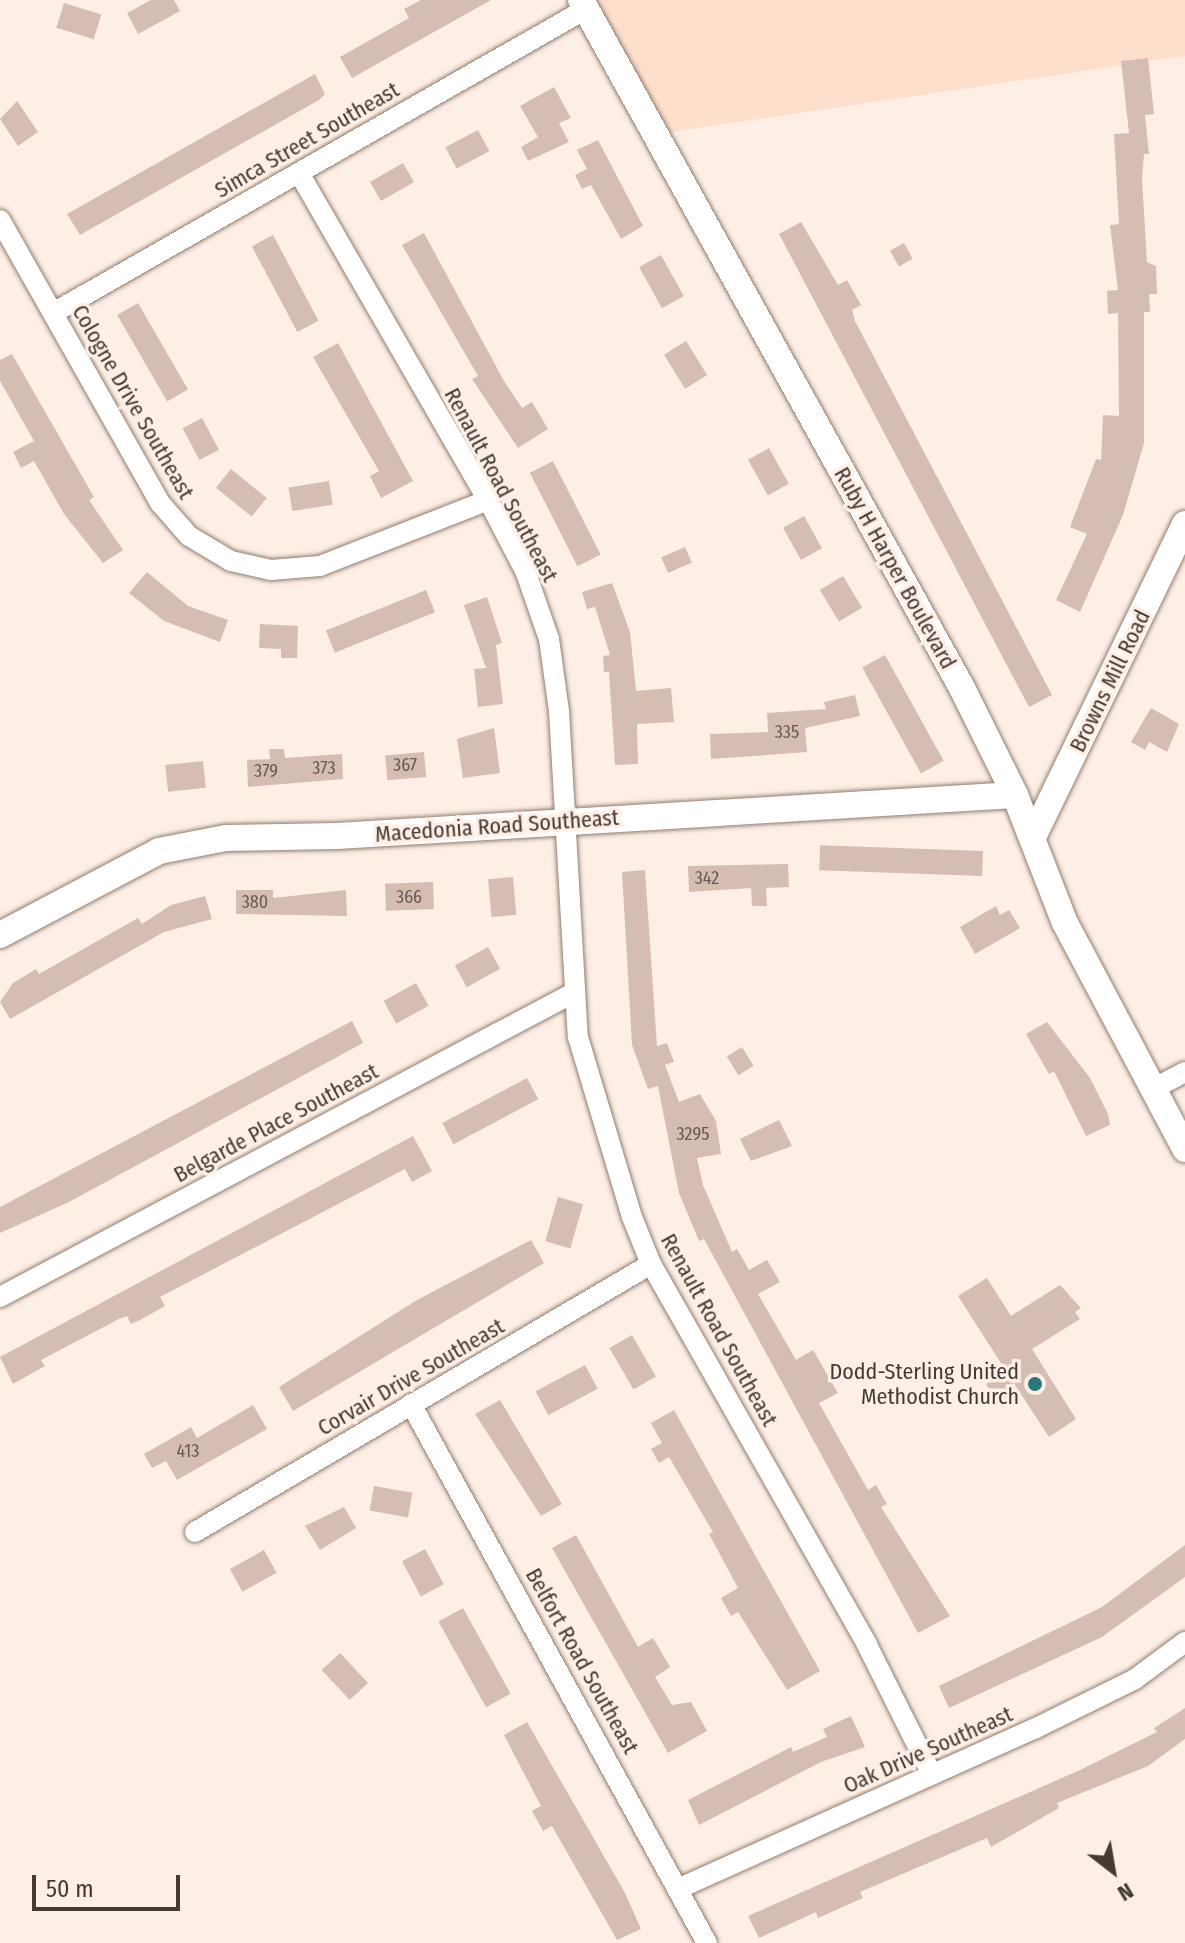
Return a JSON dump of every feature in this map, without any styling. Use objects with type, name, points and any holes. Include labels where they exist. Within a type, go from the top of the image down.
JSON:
[{"type":"street","name":"Simca Street Southeast","points":[[53,313],[299,173],[583,4]]},
{"type":"street","name":"Ruby H Harper Boulevard","points":[[583,4],[1015,795],[1065,923],[1153,1089],[1178,1121],[1185,1149]]},
{"type":"street","name":"Renault Road Southeast","points":[[299,173],[488,500],[526,573],[549,639],[566,821],[575,992],[585,1074],[651,1264],[867,1645],[931,1773]]},
{"type":"street","name":"Cologne Drive Southeast","points":[[0,220],[160,503],[189,536],[231,561],[271,570],[320,566],[488,500]]},
{"type":"street","name":"Browns Mill Road","points":[[1033,837],[1185,524]]},
{"type":"street","name":"Macedonia Road Southeast","points":[[0,935],[159,851],[226,838],[1015,795]]},
{"type":"street","name":"Belgarde Place Southeast","points":[[0,1297],[575,992]]},
{"type":"street","points":[[1153,1089],[1185,1072]]},
{"type":"street","name":"Corvair Drive Southeast","points":[[195,1532],[651,1264]]},
{"type":"street","name":"Belfort Road Southeast","points":[[411,1404],[682,1887],[707,1943]]},
{"type":"street","name":"Oak Drive Southeast","points":[[682,1887],[1135,1679],[1185,1642]]},
{"type":"shaded area","points":[[584,0],[1185,0],[1185,56],[664,133]]},
{"type":"building","points":[[151,0],[174,0],[180,11],[138,34],[127,13]]},
{"type":"building","points":[[421,0],[491,0],[352,78],[340,57],[409,18],[404,9]]},
{"type":"building","points":[[64,3],[101,14],[94,39],[56,28]]},
{"type":"building","points":[[1148,58],[1154,114],[1145,115],[1149,154],[1144,154],[1142,179],[1147,262],[1156,266],[1157,294],[1149,294],[1150,312],[1144,312],[1144,443],[1123,515],[1080,612],[1056,600],[1087,534],[1070,527],[1096,459],[1101,460],[1103,415],[1119,416],[1118,313],[1108,314],[1107,291],[1118,290],[1110,225],[1119,224],[1114,134],[1129,133],[1121,61]]},
{"type":"building","points":[[315,74],[325,94],[319,100],[80,235],[67,214]]},
{"type":"building","points":[[554,87],[571,118],[559,123],[569,142],[528,161],[521,147],[538,137],[520,106]]},
{"type":"building","points":[[17,101],[38,132],[18,146],[0,119]]},
{"type":"building","points":[[478,130],[489,151],[457,169],[445,147]]},
{"type":"building","points":[[598,140],[643,226],[621,239],[591,185],[582,189],[575,175],[587,169],[577,150]]},
{"type":"building","points":[[403,163],[414,182],[381,201],[370,182]]},
{"type":"building","points":[[801,222],[838,285],[847,280],[861,305],[852,310],[855,321],[1052,695],[1029,707],[779,234]]},
{"type":"building","points":[[424,233],[504,381],[522,408],[532,402],[548,429],[518,448],[472,379],[478,376],[402,245]]},
{"type":"building","points":[[273,235],[319,321],[297,332],[252,246]]},
{"type":"building","points":[[904,243],[913,259],[899,267],[890,251]]},
{"type":"building","points":[[661,255],[684,296],[662,308],[639,267]]},
{"type":"building","points":[[138,303],[188,390],[167,402],[117,315]]},
{"type":"building","points":[[686,341],[707,375],[685,389],[664,355]]},
{"type":"building","points":[[338,343],[413,481],[381,498],[370,476],[379,471],[313,357]]},
{"type":"building","points":[[12,354],[94,497],[89,500],[123,550],[103,563],[64,514],[34,461],[21,468],[13,452],[34,441],[0,381],[0,360]]},
{"type":"building","points":[[202,418],[219,450],[199,460],[183,428]]},
{"type":"building","points":[[769,448],[789,484],[768,495],[748,460]]},
{"type":"building","points":[[553,461],[601,555],[578,566],[530,473]]},
{"type":"building","points":[[231,469],[267,498],[252,517],[216,488]]},
{"type":"building","points":[[329,481],[333,505],[292,511],[289,487]]},
{"type":"building","points":[[804,516],[822,548],[801,560],[783,528]]},
{"type":"building","points":[[685,547],[692,563],[668,573],[661,558]]},
{"type":"building","points":[[147,572],[188,606],[228,620],[220,642],[164,621],[129,593]]},
{"type":"building","points":[[843,576],[862,608],[839,622],[820,590]]},
{"type":"building","points":[[612,583],[630,632],[636,691],[671,688],[674,722],[637,724],[638,764],[615,765],[609,672],[604,672],[603,656],[610,655],[595,607],[587,609],[582,592]]},
{"type":"building","points":[[426,590],[435,612],[335,653],[326,630]]},
{"type":"building","points":[[487,597],[502,643],[496,645],[503,704],[478,707],[474,669],[486,668],[464,605]]},
{"type":"building","points":[[260,624],[298,626],[297,658],[281,658],[281,649],[259,648]]},
{"type":"building","points":[[885,655],[944,761],[921,773],[862,668]]},
{"type":"building","points":[[855,695],[860,716],[805,728],[807,752],[711,759],[710,734],[768,732],[767,713],[826,709],[824,702]]},
{"type":"building","points":[[1151,708],[1179,724],[1167,752],[1149,742],[1145,750],[1131,742]]},
{"type":"building","points":[[494,728],[500,773],[463,778],[457,739]]},
{"type":"building","points":[[269,749],[284,749],[285,758],[342,754],[343,779],[248,787],[247,760],[270,759]]},
{"type":"building","points":[[424,752],[426,777],[387,780],[385,755]]},
{"type":"building","points":[[203,761],[206,788],[168,792],[165,765]]},
{"type":"building","points":[[820,845],[983,851],[982,876],[819,870]]},
{"type":"building","points":[[788,864],[789,887],[766,888],[767,906],[752,906],[751,888],[689,892],[688,866]]},
{"type":"building","points":[[645,870],[657,1046],[667,1043],[674,1062],[665,1065],[679,1102],[700,1094],[716,1121],[721,1154],[697,1158],[703,1185],[732,1252],[737,1249],[749,1270],[767,1260],[780,1282],[758,1294],[796,1360],[813,1350],[838,1393],[819,1403],[868,1490],[876,1485],[887,1504],[881,1507],[950,1616],[918,1633],[704,1239],[699,1241],[679,1193],[658,1086],[648,1089],[632,1045],[622,872]]},
{"type":"building","points":[[513,877],[516,915],[491,917],[488,879]]},
{"type":"building","points":[[433,882],[434,909],[386,911],[385,884]]},
{"type":"building","points":[[236,890],[273,890],[273,898],[346,890],[347,916],[236,914]]},
{"type":"building","points":[[205,896],[212,919],[164,932],[10,1019],[0,1002],[13,983],[36,969],[39,974],[138,918],[142,924],[171,905]]},
{"type":"building","points":[[996,906],[1000,915],[1009,910],[1020,928],[975,954],[960,927]]},
{"type":"building","points":[[488,947],[500,969],[467,987],[455,965]]},
{"type":"building","points":[[416,983],[429,1006],[396,1024],[384,1001]]},
{"type":"building","points":[[352,1021],[363,1043],[69,1202],[0,1233],[0,1207]]},
{"type":"building","points":[[1047,1022],[1090,1078],[1108,1114],[1110,1125],[1086,1136],[1054,1071],[1049,1074],[1026,1034]]},
{"type":"building","points":[[742,1047],[754,1066],[738,1075],[727,1057]]},
{"type":"building","points":[[527,1078],[538,1099],[454,1144],[442,1123]]},
{"type":"building","points":[[779,1120],[792,1146],[751,1161],[740,1139]]},
{"type":"building","points":[[413,1136],[432,1171],[412,1182],[405,1169],[160,1297],[165,1306],[140,1320],[131,1324],[127,1316],[119,1319],[41,1360],[45,1366],[13,1384],[0,1357]]},
{"type":"building","points":[[558,1197],[583,1204],[570,1248],[545,1241]]},
{"type":"building","points":[[531,1240],[544,1263],[293,1411],[279,1387],[417,1300]]},
{"type":"building","name":"Dodd-Sterling United Methodist Church","points":[[987,1278],[1011,1316],[1060,1285],[1081,1308],[1075,1312],[1080,1319],[1032,1349],[1076,1419],[1049,1437],[1015,1385],[995,1398],[986,1384],[1006,1371],[958,1296]]},
{"type":"building","points":[[632,1335],[656,1377],[633,1390],[609,1348]]},
{"type":"building","points":[[585,1365],[598,1389],[548,1415],[536,1391]]},
{"type":"building","points":[[500,1400],[562,1504],[541,1516],[475,1414]]},
{"type":"building","points":[[253,1405],[267,1429],[177,1480],[166,1461],[152,1468],[144,1454],[191,1427],[197,1438]]},
{"type":"building","points":[[674,1410],[820,1671],[787,1690],[738,1612],[731,1616],[721,1598],[738,1588],[709,1534],[713,1532],[669,1457],[659,1463],[651,1449],[662,1443],[651,1423]]},
{"type":"building","points":[[374,1486],[412,1493],[408,1517],[370,1511]]},
{"type":"building","points":[[344,1507],[356,1528],[320,1550],[305,1526]]},
{"type":"building","points":[[576,1535],[638,1647],[653,1638],[670,1667],[655,1677],[672,1705],[691,1702],[707,1731],[668,1753],[552,1548]]},
{"type":"building","points":[[1185,1545],[1185,1577],[1102,1637],[949,1708],[939,1686],[1102,1607]]},
{"type":"building","points":[[425,1549],[444,1584],[421,1597],[402,1561]]},
{"type":"building","points":[[264,1550],[277,1573],[242,1592],[230,1569]]},
{"type":"building","points":[[463,1608],[511,1694],[486,1707],[439,1622]]},
{"type":"building","points":[[340,1653],[368,1683],[350,1700],[322,1670]]},
{"type":"building","points":[[1185,1708],[1185,1739],[1148,1766],[1057,1803],[1059,1808],[991,1847],[987,1838],[860,1892],[863,1898],[818,1918],[816,1912],[759,1938],[748,1916],[1080,1770],[1157,1732],[1154,1728]]},
{"type":"building","points":[[851,1716],[865,1747],[821,1762],[699,1825],[688,1800],[791,1747],[793,1752],[827,1737],[823,1729]]},
{"type":"building","points":[[527,1722],[625,1893],[641,1929],[617,1940],[552,1826],[543,1831],[532,1811],[541,1806],[504,1735]]},
{"type":"place","name":"Dodd-Sterling United Methodist Church","points":[[1035,1384]]}]
